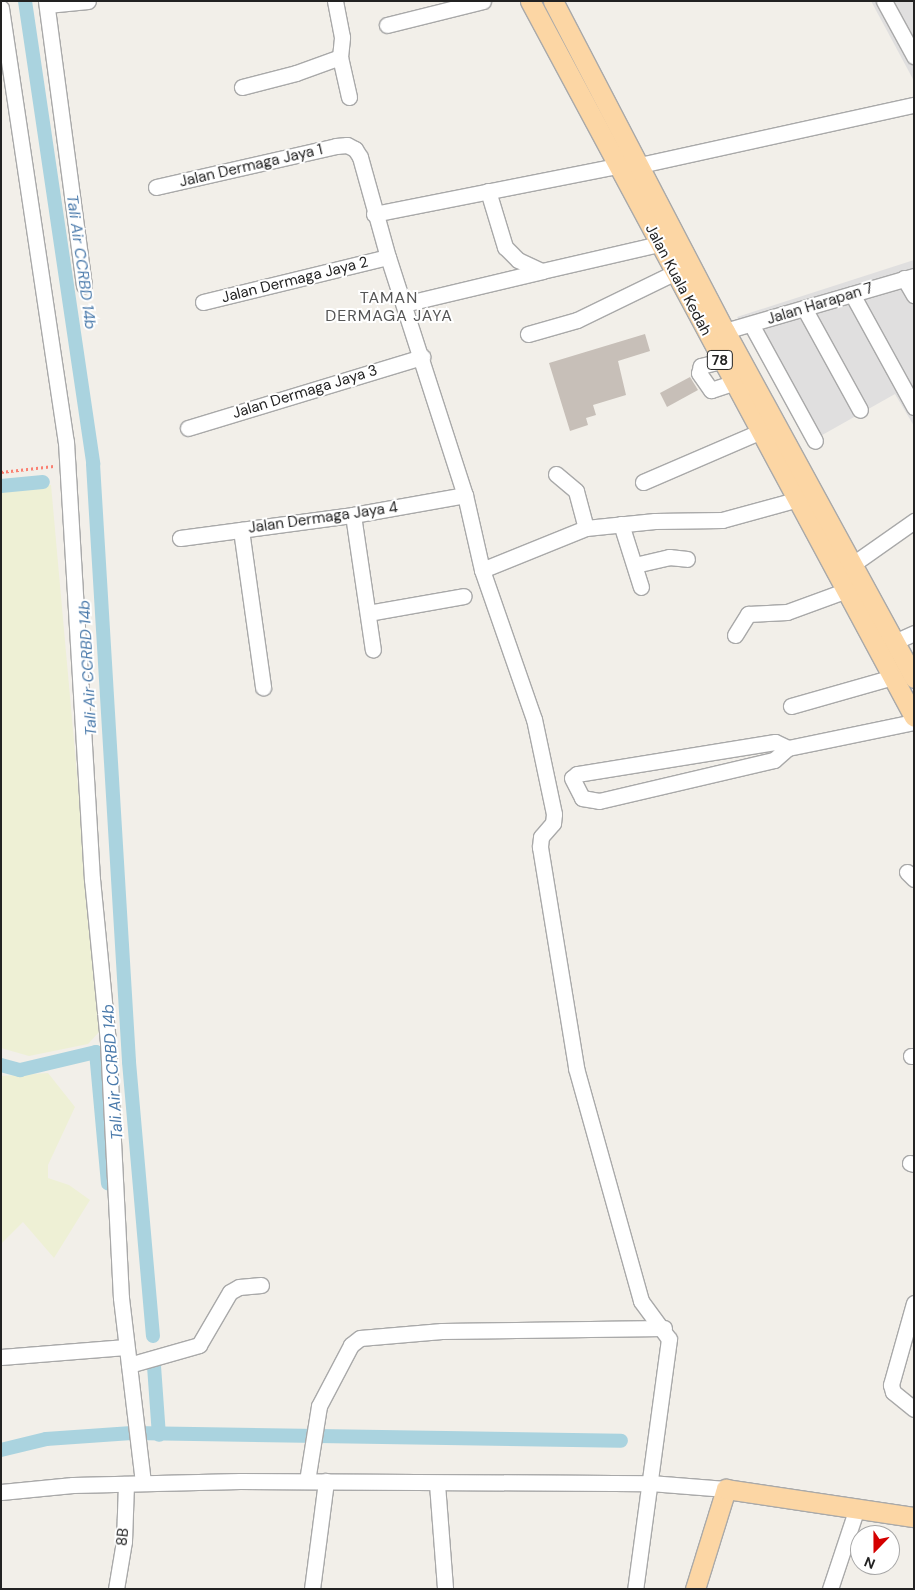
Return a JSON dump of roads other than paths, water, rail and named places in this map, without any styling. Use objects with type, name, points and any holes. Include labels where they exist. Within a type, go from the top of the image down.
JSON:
[{"type":"main road","name":"Jalan Kuala Kedah","points":[[530,1],[733,384],[799,499],[914,717]]},
{"type":"main road","name":"Jalan Kuala Kedah","points":[[553,1],[640,165],[725,332],[914,678]]},
{"type":"main road","points":[[759,432],[768,422],[768,411]]},
{"type":"main road","points":[[695,1589],[726,1489],[914,1517]]},
{"type":"street","points":[[84,284],[46,3],[88,1]]},
{"type":"street","points":[[335,1],[342,36],[340,57],[349,97]]},
{"type":"street","points":[[387,25],[483,1]]},
{"type":"street","points":[[884,1],[914,56]]},
{"type":"street","points":[[1,8],[62,402],[92,878],[108,1042],[126,1347],[143,1483]]},
{"type":"street","points":[[242,87],[296,73],[340,57]]},
{"type":"street","points":[[640,165],[914,105]]},
{"type":"street","name":"Jalan Dermaga Jaya 1","points":[[156,187],[347,145],[355,149],[360,157],[374,214]]},
{"type":"street","points":[[617,166],[374,214],[422,357],[465,495],[482,570],[534,718],[554,814],[553,823],[543,834],[540,842],[576,1068],[641,1301],[664,1328],[670,1349],[636,1589]]},
{"type":"street","points":[[488,191],[505,247],[518,260],[542,272]]},
{"type":"street","points":[[404,304],[658,244]]},
{"type":"street","name":"Jalan Dermaga Jaya 2","points":[[203,302],[388,257]]},
{"type":"street","points":[[528,334],[577,320],[674,273]]},
{"type":"street","points":[[909,277],[914,295]]},
{"type":"street","name":"Jalan Harapan 7","points":[[725,332],[909,277]]},
{"type":"street","points":[[852,294],[914,407]]},
{"type":"street","points":[[804,308],[860,410]]},
{"type":"street","points":[[751,324],[815,441]]},
{"type":"street","name":"Jalan Dermaga Jaya 3","points":[[188,428],[422,357]]},
{"type":"street","points":[[721,361],[701,366],[699,373],[712,390],[733,384]]},
{"type":"street","points":[[643,482],[759,432]]},
{"type":"street","points":[[556,474],[576,491],[586,528]]},
{"type":"street","name":"Jalan Dermaga Jaya 4","points":[[180,538],[354,515],[465,495]]},
{"type":"street","points":[[482,570],[586,528],[621,524],[722,520],[799,499]]},
{"type":"street","points":[[354,515],[373,650]]},
{"type":"street","points":[[853,564],[914,522]]},
{"type":"street","points":[[621,524],[641,587]]},
{"type":"street","points":[[241,530],[263,687]]},
{"type":"street","points":[[634,565],[669,557],[687,559]]},
{"type":"street","points":[[735,634],[746,615],[787,612],[847,590]]},
{"type":"street","points":[[368,613],[464,596]]},
{"type":"street","points":[[894,642],[914,633]]},
{"type":"street","points":[[791,706],[894,677]]},
{"type":"street","points":[[788,748],[775,742],[577,774],[572,778],[582,798],[598,801],[774,760],[788,748],[914,722]]},
{"type":"street","points":[[129,1365],[199,1345],[230,1292],[239,1286],[261,1285]]},
{"type":"street","points":[[914,1303],[891,1385],[893,1392],[914,1408]]},
{"type":"street","points":[[307,1481],[312,1433],[326,1391],[351,1345],[360,1338],[442,1331],[664,1328]]},
{"type":"street","points":[[1,1357],[57,1350],[126,1347]]},
{"type":"street","points":[[1,1492],[143,1483],[307,1481],[437,1484],[650,1483],[726,1489]]},
{"type":"street","points":[[312,1589],[326,1481]]},
{"type":"street","name":"8B","points":[[116,1589],[124,1542],[126,1484]]},
{"type":"street","points":[[437,1484],[445,1589]]},
{"type":"street","points":[[830,1589],[857,1508]]},
{"type":"waterway","name":"Tali Air CCRBD 14b","points":[[25,1],[93,464],[129,1062],[153,1336]]},
{"type":"waterway","points":[[1,486],[43,482]]},
{"type":"waterway","points":[[1,1065],[20,1070],[96,1052],[108,1183]]},
{"type":"waterway","name":"Tali Air CCRBD 14b","points":[[154,1366],[159,1435]]},
{"type":"waterway","points":[[1,1450],[46,1439],[132,1433],[621,1441]]},
{"type":"district","name":"TAMAN DERMAGA JAYA","points":[[389,307]]}]
